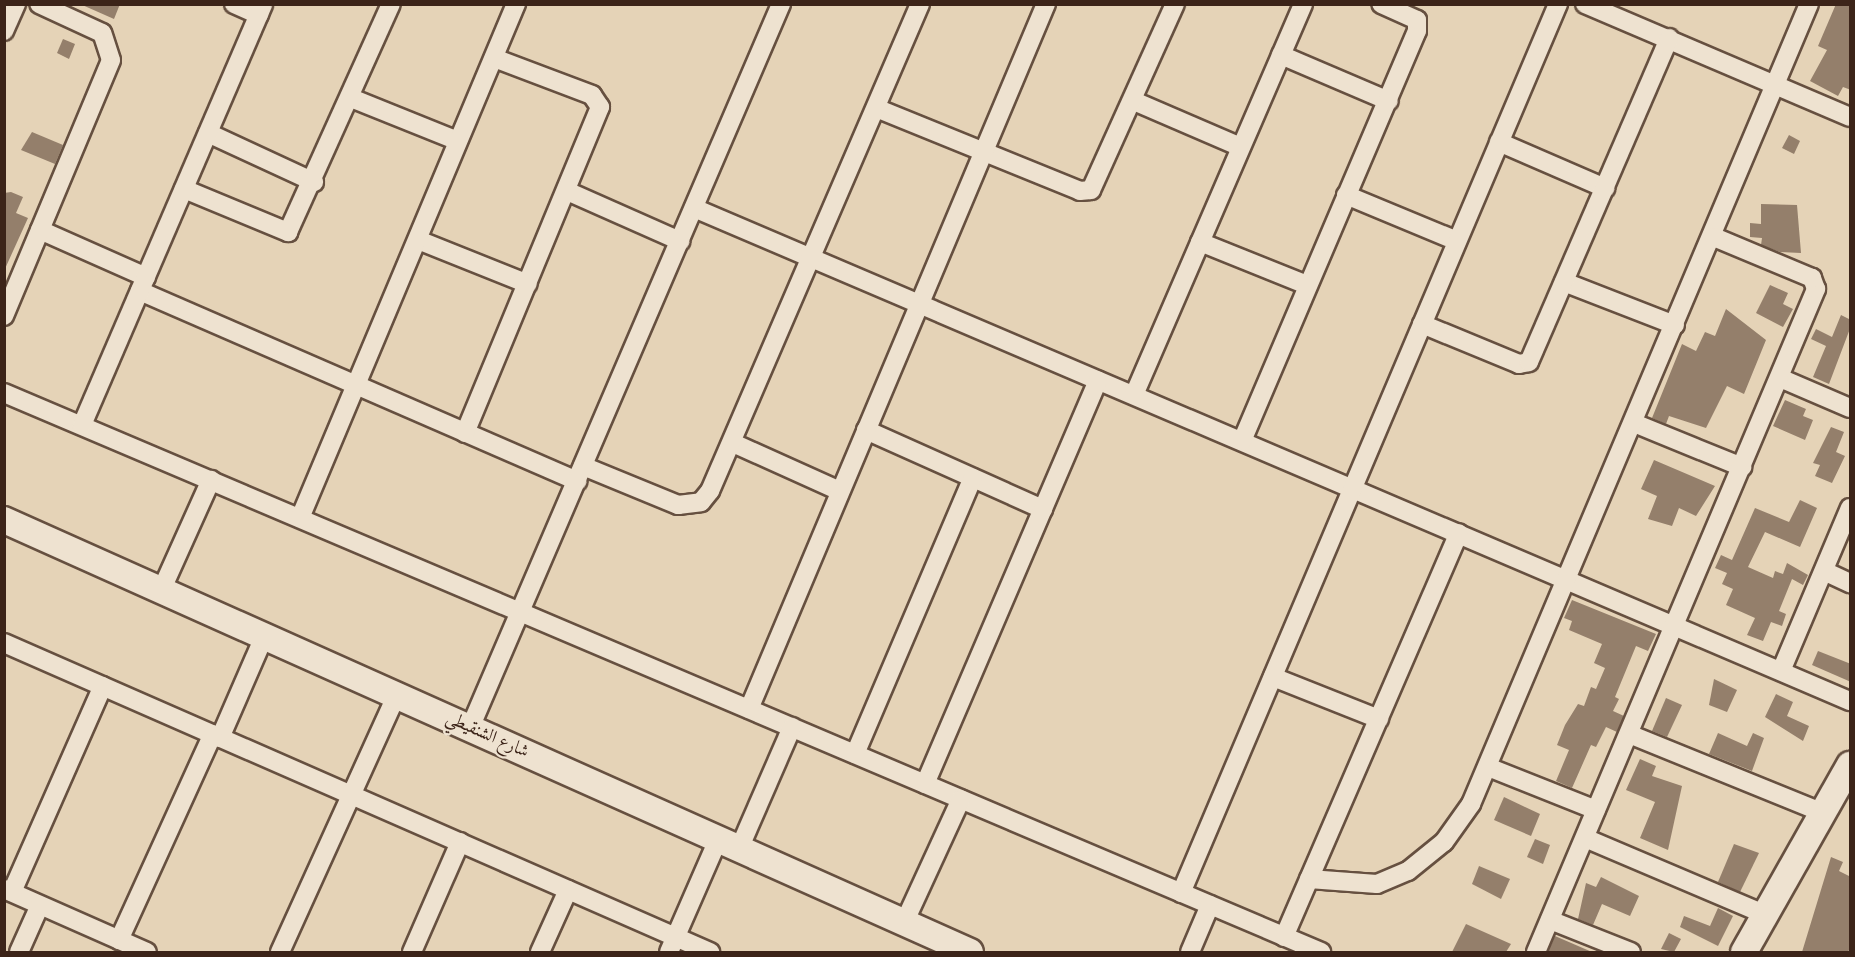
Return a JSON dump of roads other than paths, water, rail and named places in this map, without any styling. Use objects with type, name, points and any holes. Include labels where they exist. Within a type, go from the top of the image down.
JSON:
[{"type":"street","points":[[4,30],[16,4]]},
{"type":"street","points":[[4,316],[111,49],[102,33],[39,4]]},
{"type":"street","points":[[82,425],[261,10],[234,4]]},
{"type":"street","points":[[300,518],[516,4]]},
{"type":"street","points":[[470,728],[781,4]]},
{"type":"street","points":[[749,709],[1046,4]]},
{"type":"street","points":[[1134,395],[1303,4]]},
{"type":"street","points":[[1242,441],[1307,285],[1389,101],[1419,26],[1412,17],[1381,4]]},
{"type":"street","points":[[1181,893],[1558,4]]},
{"type":"street","points":[[1585,4],[1851,117]]},
{"type":"street","points":[[1309,879],[1377,884],[1426,860],[1459,826],[1488,767],[1568,580],[1714,237],[1809,4]]},
{"type":"street","points":[[184,189],[285,233],[314,182],[390,5]]},
{"type":"street","points":[[40,230],[143,284],[356,385],[465,433],[678,505],[691,505],[710,491],[733,443],[919,5]]},
{"type":"street","points":[[876,108],[1080,191],[1091,190],[1134,101],[1170,6]]},
{"type":"street","points":[[1422,324],[1524,364],[1533,357],[1669,38]]},
{"type":"street","points":[[1281,55],[1389,101]]},
{"type":"street","points":[[465,433],[599,115],[599,101],[494,58]]},
{"type":"street","points":[[351,98],[458,141]]},
{"type":"street","points":[[1134,101],[1241,147]]},
{"type":"street","points":[[208,133],[314,182]]},
{"type":"street","points":[[1499,142],[1605,188]]},
{"type":"street","points":[[567,191],[680,241]]},
{"type":"street","points":[[1346,195],[1457,241]]},
{"type":"street","points":[[694,208],[1851,701]]},
{"type":"street","points":[[1536,952],[1780,378],[1817,284],[1714,237]]},
{"type":"street","points":[[418,240],[528,284]]},
{"type":"street","points":[[1200,242],[1307,285]]},
{"type":"street","points":[[1564,282],[1676,325]]},
{"type":"street","points":[[1780,378],[1851,408]]},
{"type":"street","points":[[925,784],[1098,380]]},
{"type":"street","points":[[4,393],[1321,952]]},
{"type":"street","points":[[1634,423],[1742,467]]},
{"type":"street","points":[[866,430],[1043,509]]},
{"type":"street","points":[[733,443],[840,491]]},
{"type":"street","points":[[855,754],[973,478]]},
{"type":"street","points":[[161,591],[211,480]]},
{"type":"street","points":[[1781,671],[1851,508]]},
{"type":"street","name":"شارع الشنقيطي","points":[[4,520],[970,952]]},
{"type":"street","points":[[1284,937],[1458,533]]},
{"type":"street","points":[[1824,571],[1851,583]]},
{"type":"street","points":[[119,940],[264,637]]},
{"type":"street","points":[[4,643],[568,890],[672,945],[710,952]]},
{"type":"street","points":[[1273,677],[1378,718]]},
{"type":"street","points":[[103,686],[8,891],[144,952]]},
{"type":"street","points":[[279,952],[396,696]]},
{"type":"street","points":[[672,945],[792,727]]},
{"type":"street","points":[[1629,734],[1824,813]]},
{"type":"street","points":[[1488,767],[1596,810]]},
{"type":"street","points":[[1744,952],[1848,774]]},
{"type":"street","points":[[904,923],[961,799]]},
{"type":"street","points":[[1585,838],[1766,915]]},
{"type":"street","points":[[412,952],[460,843]]},
{"type":"street","points":[[540,952],[568,890]]},
{"type":"street","points":[[19,952],[40,905]]},
{"type":"street","points":[[1190,952],[1210,905]]},
{"type":"street","points":[[1550,920],[1631,952]]}]
